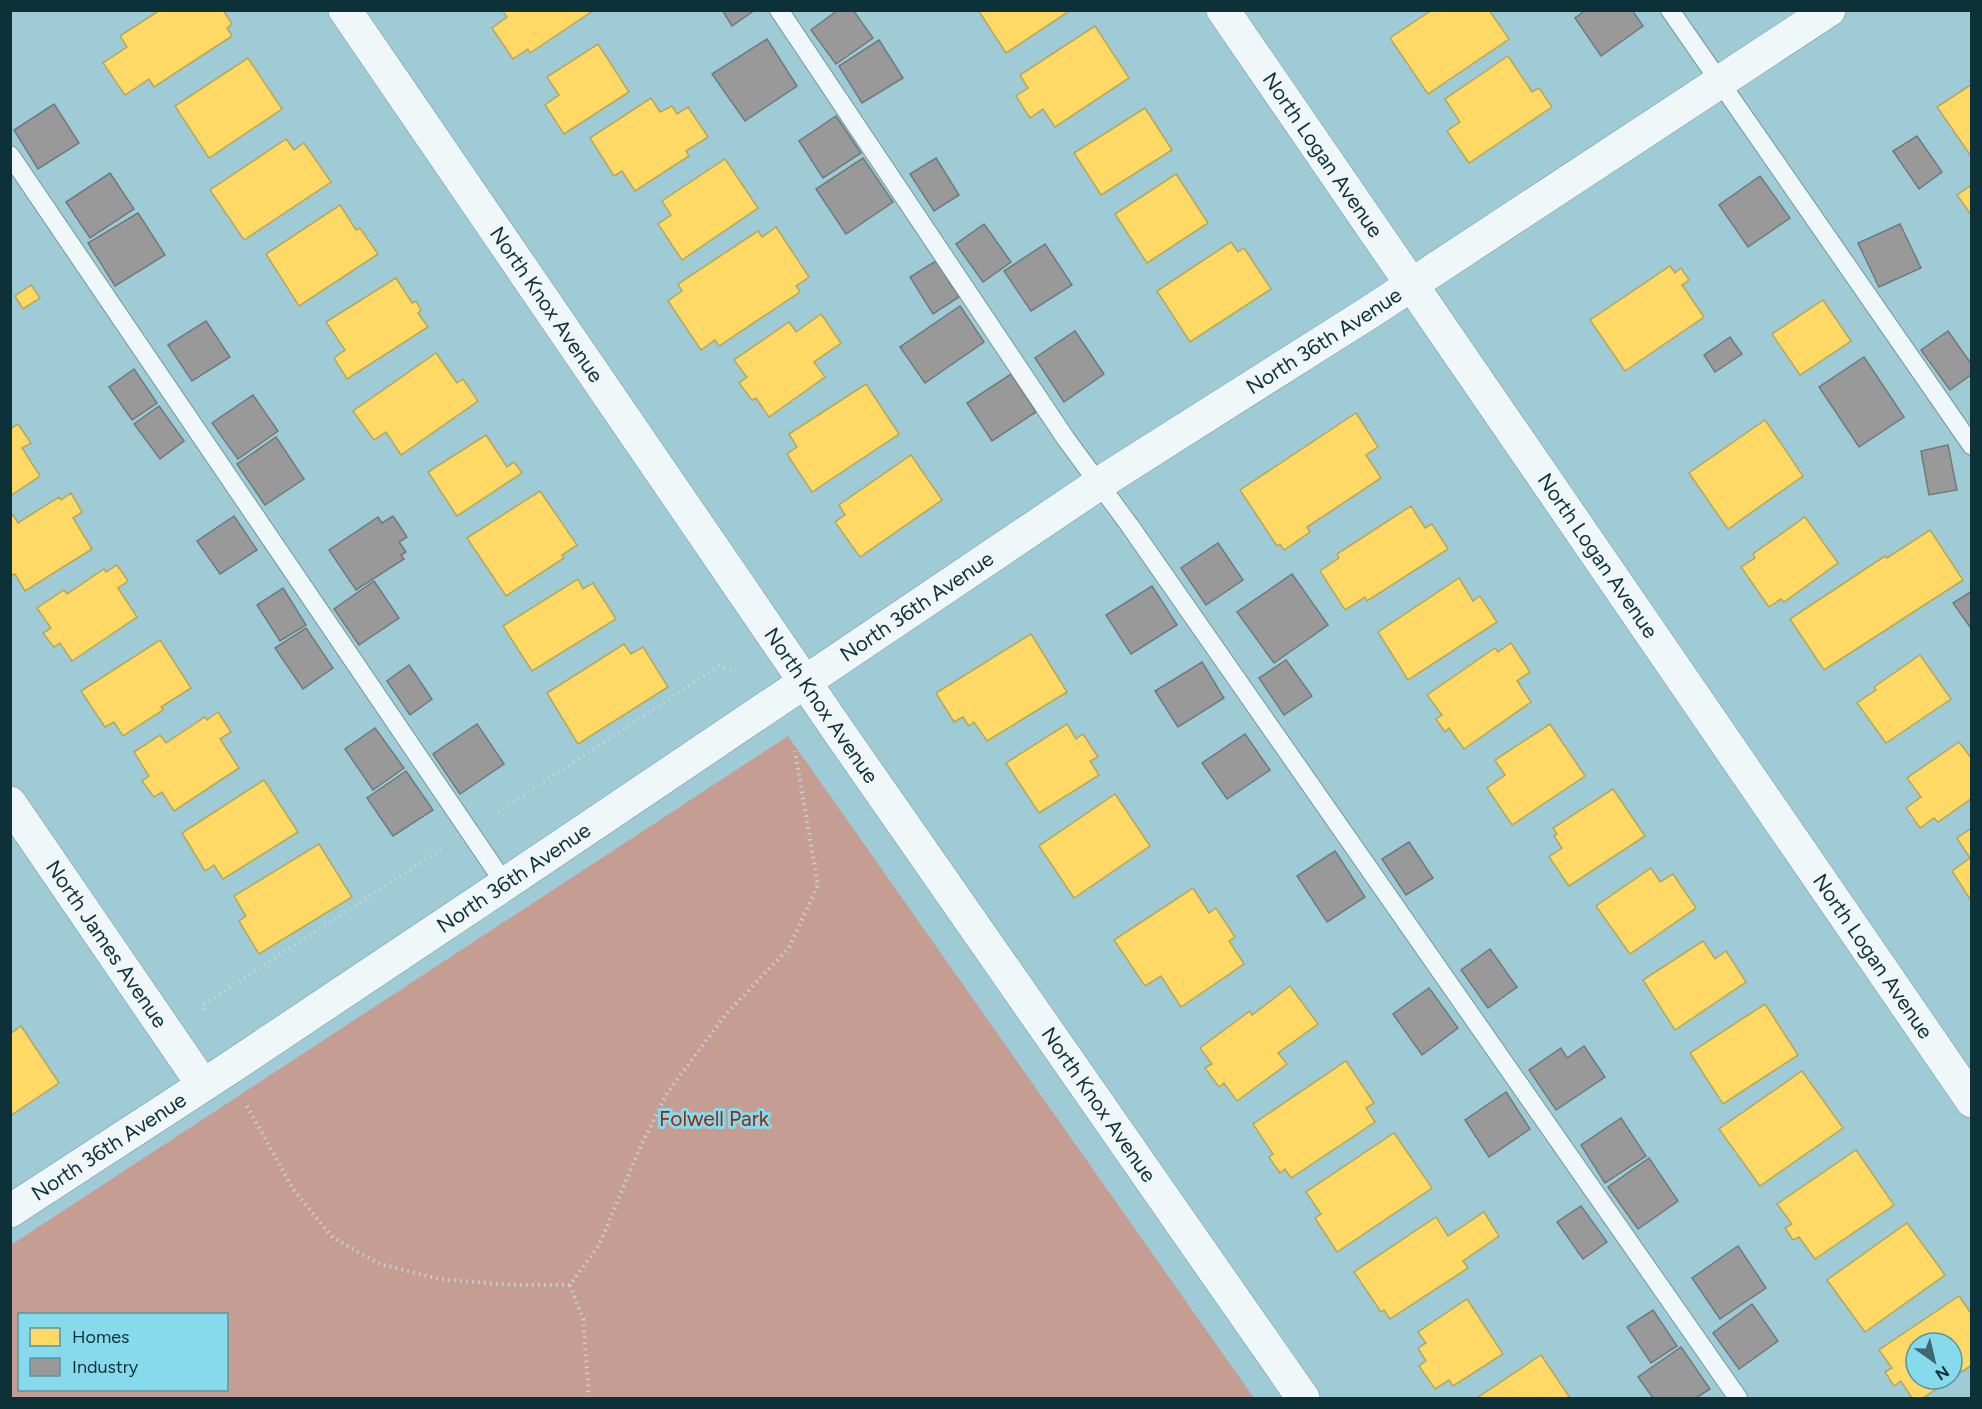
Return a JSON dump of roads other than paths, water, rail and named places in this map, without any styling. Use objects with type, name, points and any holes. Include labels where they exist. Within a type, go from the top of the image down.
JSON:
[{"type":"street","name":"North Knox Avenue","points":[[345,10],[805,682],[1302,1398]]},
{"type":"street","name":"North Logan Avenue","points":[[1223,10],[1971,1101]]},
{"type":"street","name":"North 36th Avenue","points":[[10,1211],[505,884],[1100,483],[1411,286],[1829,10]]},
{"type":"street","name":"North James Avenue","points":[[10,803],[214,1078]]},
{"type":"lane","points":[[779,10],[1066,439],[1100,483],[1738,1398]]},
{"type":"lane","points":[[1671,10],[1971,446]]},
{"type":"lane","points":[[10,155],[505,884]]},
{"type":"park label","name":"Folwell Park","points":[[714,1119]]}]
